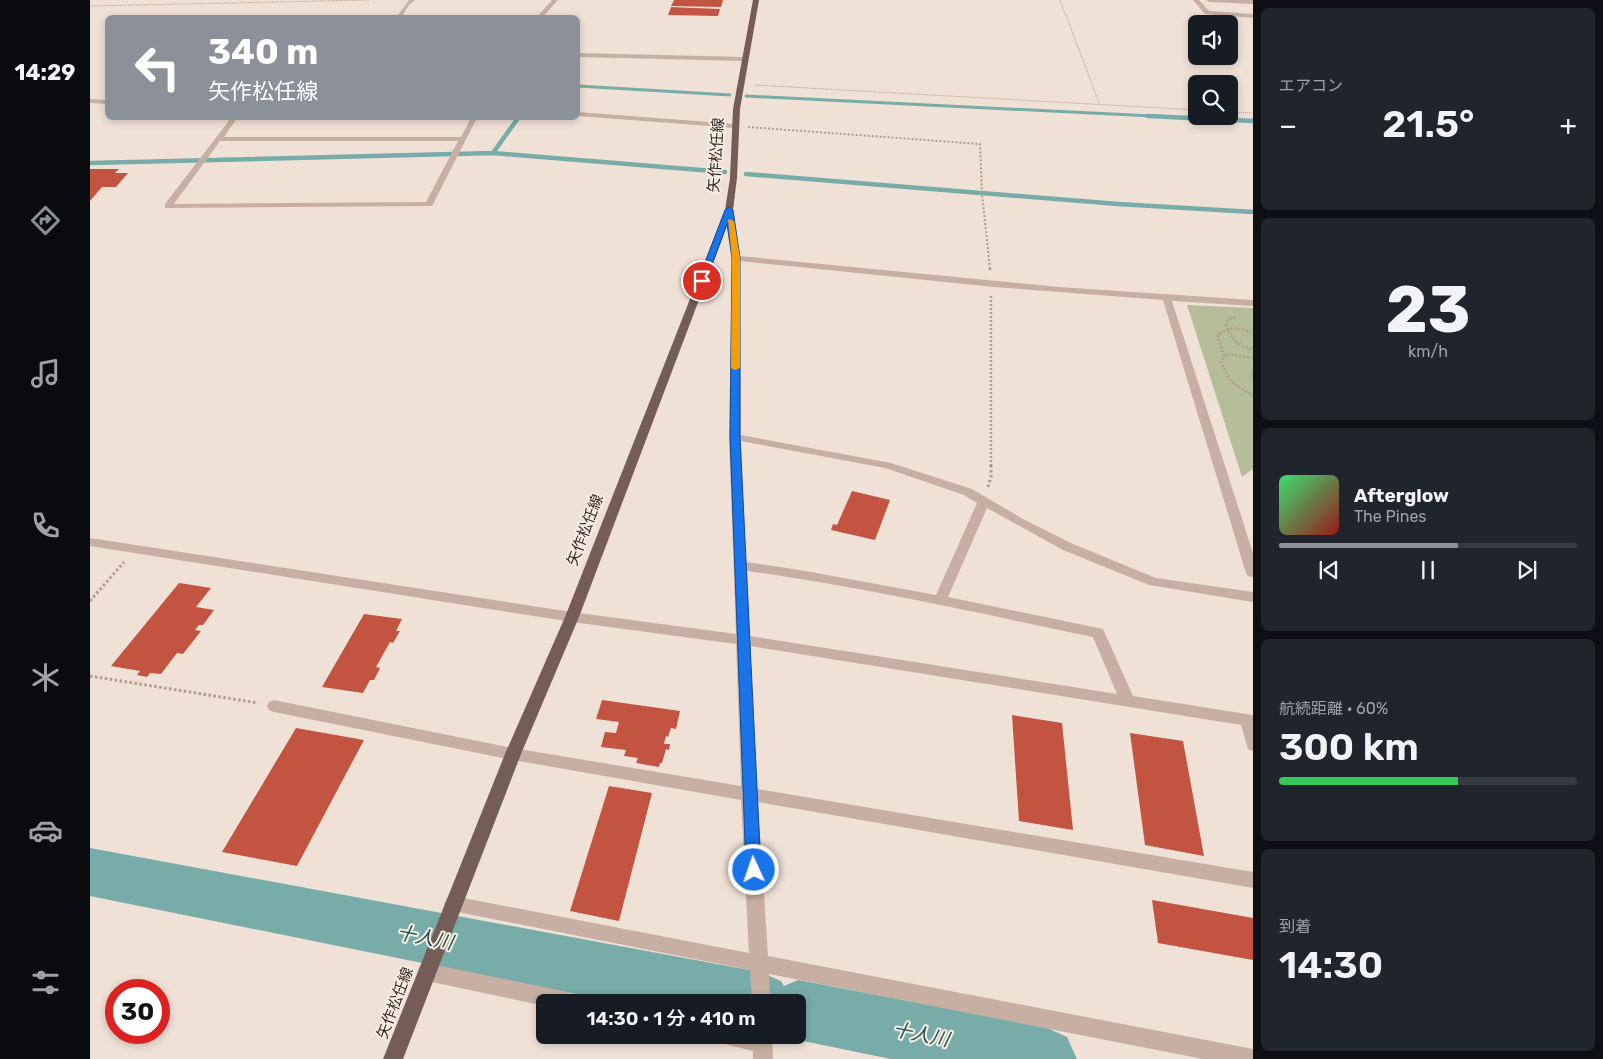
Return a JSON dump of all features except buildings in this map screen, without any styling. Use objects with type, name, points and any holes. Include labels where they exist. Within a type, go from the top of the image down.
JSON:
[{"type":"main road","name":"矢作松任線","points":[[393,1059],[513,754],[572,617],[729,210],[734,189],[735,126],[744,59],[756,0]]},
{"type":"street","points":[[400,15],[412,0]]},
{"type":"street","points":[[541,15],[555,0]]},
{"type":"street","points":[[1196,0],[1207,13],[1253,16]]},
{"type":"street","points":[[1209,0],[1253,2]]},
{"type":"street","points":[[580,54],[744,59]]},
{"type":"street","points":[[90,101],[105,102]]},
{"type":"street","points":[[580,114],[735,126]]},
{"type":"street","points":[[233,120],[168,206],[429,204],[473,120]]},
{"type":"street","points":[[218,140],[464,139]]},
{"type":"street","points":[[729,210],[736,258],[735,437],[749,794],[761,994]]},
{"type":"street","points":[[736,258],[991,284],[1167,299],[1253,303]]},
{"type":"street","points":[[1167,299],[1253,573]]},
{"type":"street","points":[[735,437],[887,465],[968,492],[1019,522],[1068,547],[1154,582],[1253,597]]},
{"type":"street","points":[[940,600],[984,501]]},
{"type":"street","points":[[90,542],[572,617],[744,640],[1250,720],[1253,745]]},
{"type":"street","points":[[740,566],[800,574],[940,600],[1098,633],[1128,701]]},
{"type":"street","points":[[274,706],[513,754],[1253,880]]},
{"type":"street","points":[[453,904],[1253,1058]]},
{"type":"street","points":[[427,972],[536,995]]},
{"type":"path","points":[[90,6],[369,0]]},
{"type":"path","points":[[1060,0],[1100,105]]},
{"type":"path","points":[[741,84],[1188,110]]},
{"type":"path","points":[[1238,112],[1253,113]]},
{"type":"path","points":[[735,126],[980,144],[982,194],[991,284],[991,477],[984,501]]},
{"type":"path","points":[[1244,315],[1229,320],[1226,324],[1227,329],[1236,344],[1253,349]]},
{"type":"path","points":[[1253,334],[1242,328],[1227,329],[1218,335],[1224,356],[1221,362],[1231,382],[1253,396]]},
{"type":"path","points":[[1224,356],[1232,354],[1253,358]]},
{"type":"path","points":[[1253,371],[1253,380]]},
{"type":"path","points":[[90,601],[136,549]]},
{"type":"path","points":[[90,676],[274,706]]},
{"type":"green space","points":[[1187,305],[1253,308],[1253,469],[1242,477]]},
{"type":"waterway","points":[[580,86],[730,95]]},
{"type":"waterway","points":[[746,96],[1173,117]]},
{"type":"waterway","points":[[1148,116],[1253,121]]},
{"type":"waterway","points":[[493,153],[517,120]]},
{"type":"waterway","points":[[90,163],[493,153]]},
{"type":"waterway","points":[[493,153],[725,172]]},
{"type":"waterway","points":[[746,174],[1118,204],[1253,212]]},
{"type":"waterway","name":"十人川","points":[[90,872],[719,994]]},
{"type":"waterway","name":"十人川","points":[[806,1012],[1045,1059]]},
{"type":"slow traffic","points":[[731,221],[736,258],[735,368]]},
{"type":"route","points":[[702,281],[729,210],[736,258],[735,437],[749,794],[754,870]]}]
